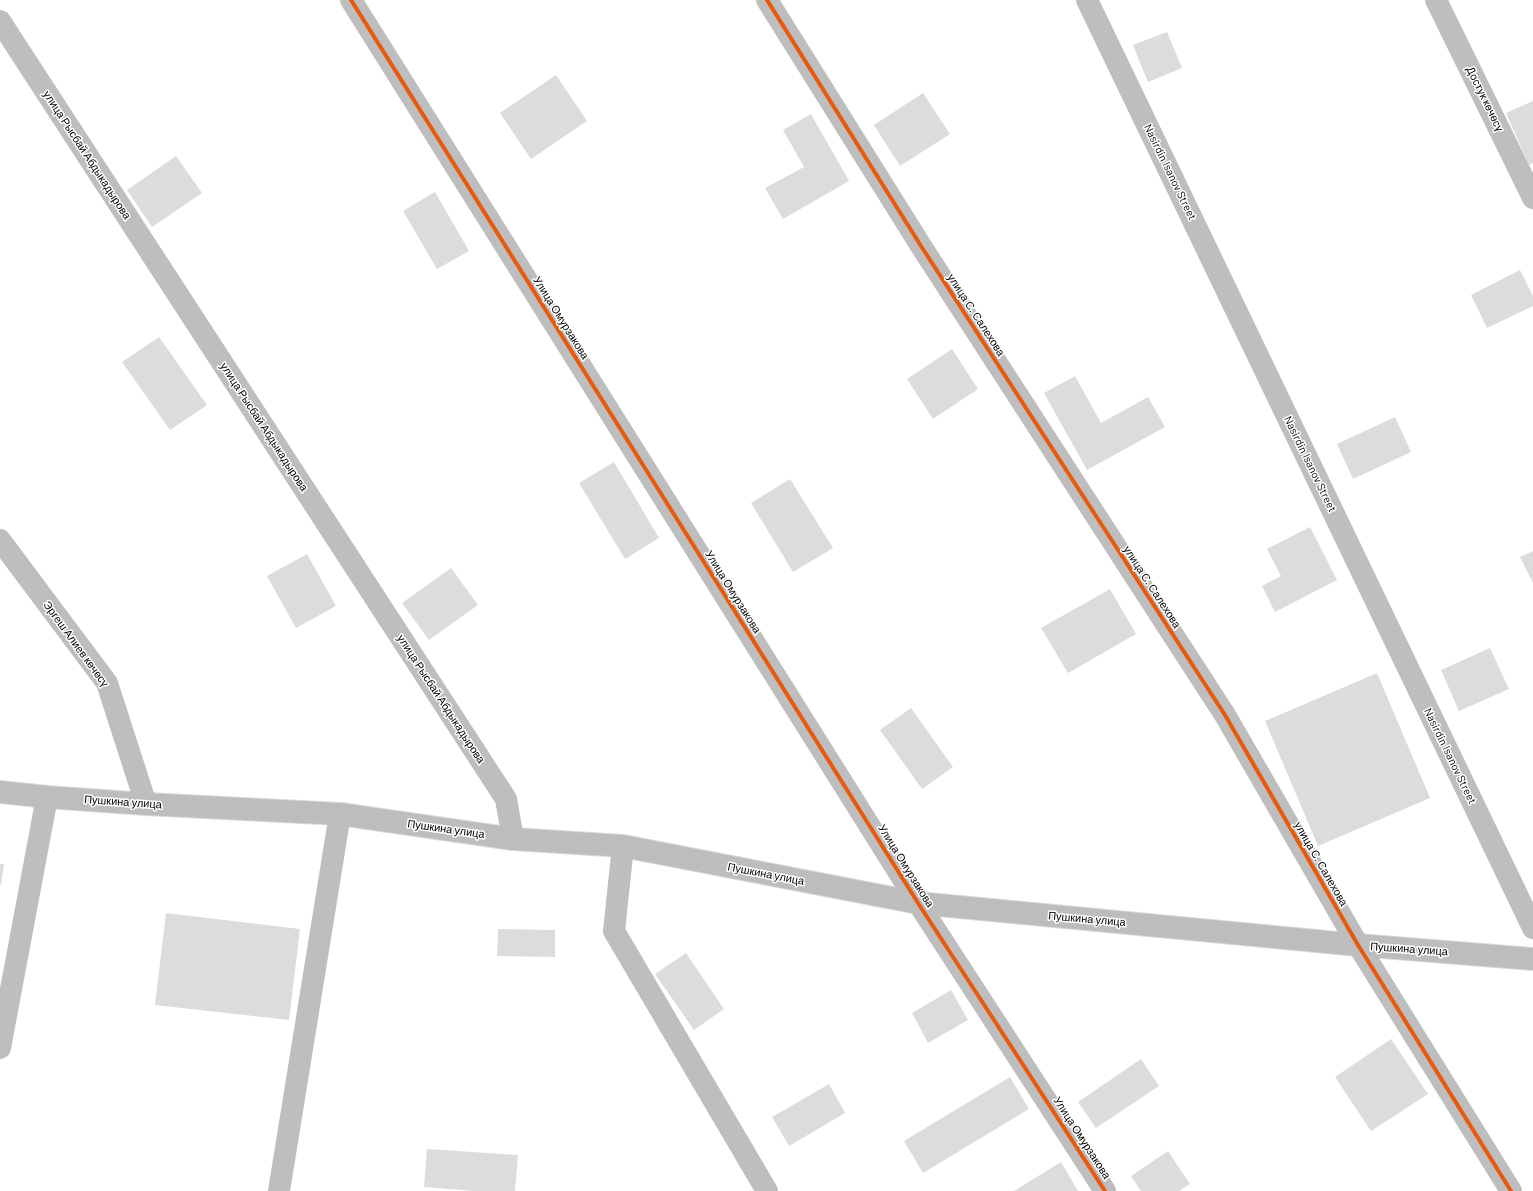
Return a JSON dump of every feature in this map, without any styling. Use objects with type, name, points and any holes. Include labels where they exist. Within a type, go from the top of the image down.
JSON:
[{"type":"highway","name":"Пушкина улица","points":[[0,792],[146,804],[340,814],[513,839],[622,846],[918,903],[1358,945],[1533,959]]},
{"type":"street","name":"Улица Омурзакова","points":[[351,0],[918,903],[1105,1191]]},
{"type":"street","name":"улица С. Салехова","points":[[767,0],[921,246],[1225,715],[1358,945],[1511,1191]]},
{"type":"street","name":"Nasirdin Isanov Street","points":[[1087,0],[1533,928]]},
{"type":"street","name":"Достук көчөсү","points":[[1436,0],[1533,198]]},
{"type":"street","name":"улица Рысбай Абдыкадырова","points":[[0,21],[506,799],[513,839]]},
{"type":"street","name":"Эргеш Алиев көчөсү","points":[[0,540],[107,683],[146,804]]},
{"type":"street","points":[[0,1048],[47,797]]},
{"type":"street","points":[[279,1191],[340,814]]},
{"type":"street","points":[[622,846],[614,931],[766,1191]]},
{"type":"building","points":[[1167,32],[1182,68],[1148,82],[1133,45]]},
{"type":"building","points":[[556,75],[587,121],[531,159],[500,113]]},
{"type":"building","points":[[923,93],[950,134],[900,166],[874,125]]},
{"type":"building","points":[[1533,101],[1533,163],[1529,165],[1506,113]]},
{"type":"building","points":[[811,114],[849,181],[783,219],[765,188],[804,167],[783,130]]},
{"type":"building","points":[[176,156],[202,193],[152,227],[127,190]]},
{"type":"building","points":[[435,192],[469,251],[437,269],[403,211]]},
{"type":"building","points":[[1520,270],[1533,296],[1533,306],[1487,328],[1471,295]]},
{"type":"building","points":[[159,337],[207,405],[170,430],[122,362]]},
{"type":"building","points":[[952,349],[978,389],[933,419],[907,379]]},
{"type":"building","points":[[1075,376],[1101,423],[1148,397],[1165,427],[1087,470],[1044,393]]},
{"type":"building","points":[[1395,417],[1411,452],[1353,479],[1337,444]]},
{"type":"building","points":[[614,462],[659,538],[625,559],[579,483]]},
{"type":"building","points":[[790,479],[833,548],[793,572],[751,503]]},
{"type":"building","points":[[1310,527],[1337,580],[1275,612],[1262,586],[1281,576],[1267,549]]},
{"type":"building","points":[[1533,551],[1533,583],[1520,557]]},
{"type":"building","points":[[307,554],[336,606],[296,628],[267,576]]},
{"type":"building","points":[[451,568],[478,605],[429,640],[402,603]]},
{"type":"building","points":[[1110,589],[1136,634],[1068,673],[1041,628]]},
{"type":"building","points":[[1490,648],[1509,689],[1459,711],[1441,670]]},
{"type":"building","points":[[1377,673],[1430,798],[1318,846],[1265,721]]},
{"type":"building","points":[[911,708],[953,767],[922,789],[880,730]]},
{"type":"building","points":[[0,864],[4,864],[1,885],[0,885]]},
{"type":"building","points":[[166,913],[300,929],[289,1020],[155,1005]]},
{"type":"building","points":[[498,929],[555,930],[555,957],[497,956]]},
{"type":"building","points":[[686,953],[724,1009],[694,1030],[655,974]]},
{"type":"building","points":[[951,990],[968,1020],[928,1043],[912,1013]]},
{"type":"building","points":[[1391,1039],[1428,1094],[1371,1131],[1335,1077]]},
{"type":"building","points":[[1141,1059],[1159,1086],[1096,1128],[1078,1102]]},
{"type":"building","points":[[1010,1077],[1029,1109],[923,1173],[904,1141]]},
{"type":"building","points":[[829,1084],[845,1113],[789,1146],[772,1117]]},
{"type":"building","points":[[427,1149],[518,1155],[515,1191],[474,1191],[424,1187]]},
{"type":"building","points":[[1168,1151],[1190,1184],[1179,1191],[1141,1191],[1131,1176]]},
{"type":"building","points":[[1061,1162],[1078,1191],[1014,1191]]},
{"type":"cycle path","points":[[351,0],[918,903],[1105,1191]]},
{"type":"cycle path","points":[[767,0],[921,246],[1225,715],[1358,945],[1511,1191]]}]
